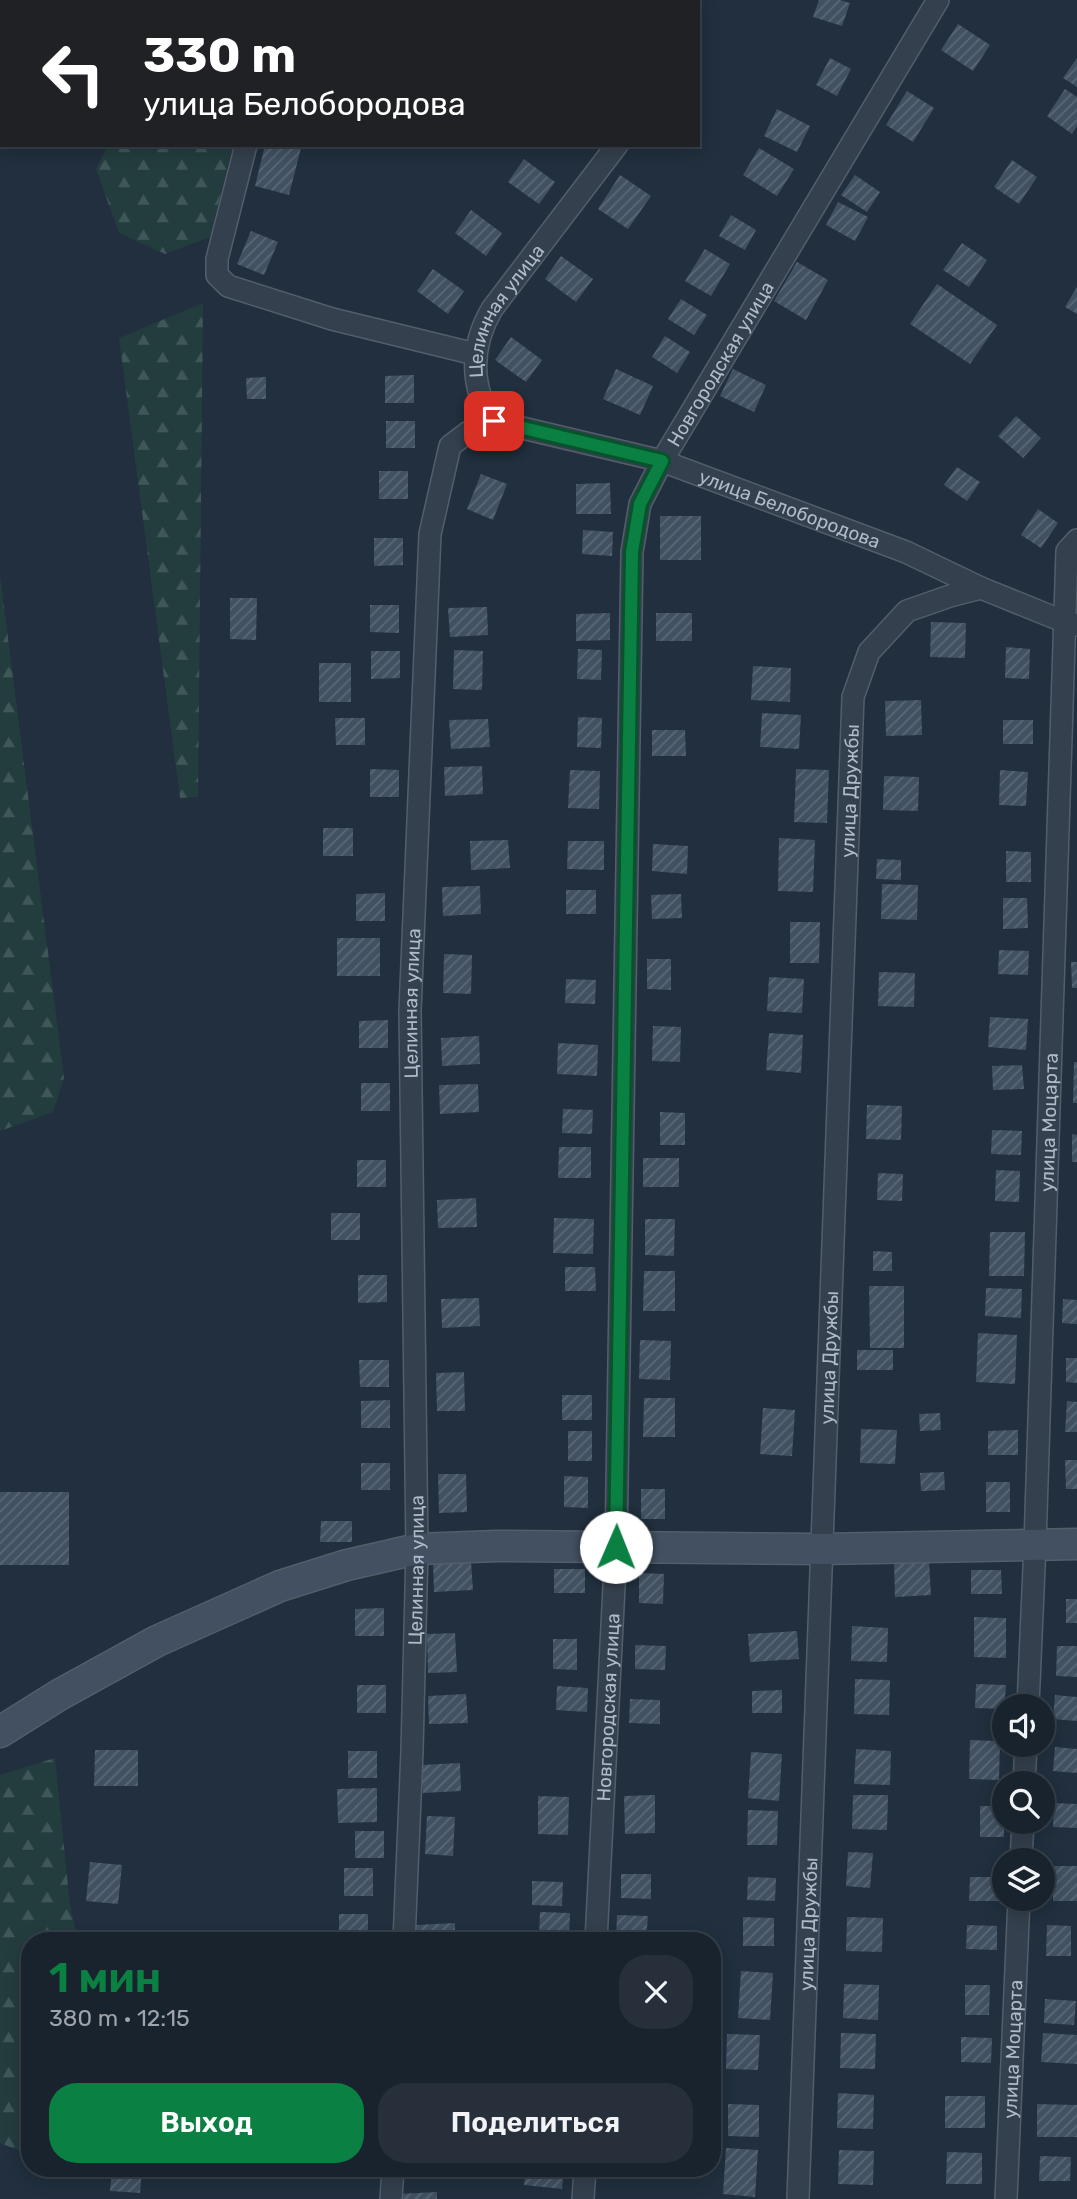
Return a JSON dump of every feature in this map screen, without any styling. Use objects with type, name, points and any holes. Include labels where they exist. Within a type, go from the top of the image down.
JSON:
[{"type":"street","name":"Новгородская улица","points":[[596,1932],[616,1547],[632,552],[640,504],[662,461],[938,0]]},
{"type":"street","points":[[245,147],[217,259],[217,275],[228,286],[332,319],[475,354]]},
{"type":"street","name":"Целинная улица","points":[[404,1932],[417,1549],[410,1011],[430,534],[450,446],[467,433],[494,421],[477,388],[475,354],[481,327],[615,147]]},
{"type":"street","name":"улица Белобородова","points":[[494,421],[662,461],[906,552],[981,588],[1071,624]]},
{"type":"street","name":"улица Моцарта","points":[[1029,1694],[1071,624],[1067,551],[1077,540]]},
{"type":"street","name":"улица Дружбы","points":[[798,2199],[853,697],[869,652],[907,611],[981,588]]},
{"type":"street","points":[[0,1732],[59,1695],[157,1641],[280,1586],[347,1565],[417,1549],[497,1546],[822,1549],[1077,1544]]},
{"type":"street","name":"улица Моцарта","points":[[1006,2199],[1018,1911]]},
{"type":"street","points":[[391,2199],[392,2177]]},
{"type":"street","points":[[583,2199],[584,2177]]},
{"type":"green space","points":[[107,147],[232,147],[210,237],[165,254],[119,233],[96,169]]},
{"type":"green space","points":[[203,303],[198,797],[180,798],[119,338]]},
{"type":"green space","points":[[0,575],[64,1078],[53,1112],[0,1131]]},
{"type":"green space","points":[[55,1758],[70,1905],[76,1932],[21,1932],[21,2151],[0,2143],[0,1775]]},
{"type":"building","points":[[819,0],[850,3],[842,26],[813,17]]},
{"type":"building","points":[[958,24],[990,45],[973,71],[941,50]]},
{"type":"building","points":[[830,58],[851,69],[837,96],[816,85]]},
{"type":"building","points":[[1077,58],[1077,87],[1063,78]]},
{"type":"building","points":[[1065,89],[1077,97],[1077,126],[1072,134],[1047,116]]},
{"type":"building","points":[[907,91],[934,108],[913,142],[886,125]]},
{"type":"building","points":[[777,109],[810,126],[797,152],[764,136]]},
{"type":"building","points":[[265,147],[301,148],[289,195],[255,186]]},
{"type":"building","points":[[759,148],[794,169],[777,196],[743,175]]},
{"type":"building","points":[[524,159],[555,182],[539,204],[508,182]]},
{"type":"building","points":[[1012,160],[1037,177],[1019,204],[994,187]]},
{"type":"building","points":[[620,175],[651,196],[628,229],[598,209]]},
{"type":"building","points":[[855,175],[880,192],[867,212],[841,195]]},
{"type":"building","points":[[838,202],[868,217],[855,241],[826,225]]},
{"type":"building","points":[[471,210],[502,233],[486,256],[455,233]]},
{"type":"building","points":[[731,215],[756,230],[745,250],[719,236]]},
{"type":"building","points":[[251,231],[278,242],[264,275],[237,264]]},
{"type":"building","points":[[962,243],[987,260],[969,287],[943,270]]},
{"type":"building","points":[[705,249],[730,264],[711,296],[685,281]]},
{"type":"building","points":[[561,256],[593,279],[576,302],[545,279]]},
{"type":"building","points":[[797,262],[828,280],[806,320],[774,301]]},
{"type":"building","points":[[433,269],[464,291],[448,314],[417,291]]},
{"type":"building","points":[[937,284],[997,325],[970,364],[910,324]]},
{"type":"building","points":[[1077,287],[1077,314],[1065,307]]},
{"type":"building","points":[[681,299],[707,315],[694,335],[668,319]]},
{"type":"building","points":[[665,336],[690,352],[677,373],[652,357]]},
{"type":"building","points":[[511,337],[542,360],[526,382],[495,360]]},
{"type":"building","points":[[616,369],[653,386],[640,415],[603,399]]},
{"type":"building","points":[[733,369],[766,385],[754,412],[720,396]]},
{"type":"building","points":[[414,375],[414,403],[385,403],[385,376]]},
{"type":"building","points":[[266,377],[266,399],[247,399],[246,378]]},
{"type":"building","points":[[1016,416],[1041,438],[1023,458],[998,436]]},
{"type":"building","points":[[386,421],[415,421],[415,448],[386,448]]},
{"type":"building","points":[[957,467],[980,482],[967,501],[944,485]]},
{"type":"building","points":[[379,471],[408,471],[408,499],[379,499]]},
{"type":"building","points":[[481,474],[507,484],[493,520],[467,509]]},
{"type":"building","points":[[610,483],[611,514],[576,514],[576,484]]},
{"type":"building","points":[[1038,509],[1058,523],[1041,548],[1021,535]]},
{"type":"building","points":[[660,516],[701,516],[701,560],[660,560]]},
{"type":"building","points":[[583,530],[613,532],[612,556],[582,554]]},
{"type":"building","points":[[374,538],[403,538],[403,565],[374,566]]},
{"type":"building","points":[[230,598],[257,598],[256,640],[230,639]]},
{"type":"building","points":[[370,605],[399,605],[399,633],[370,632]]},
{"type":"building","points":[[487,607],[488,635],[450,637],[448,608]]},
{"type":"building","points":[[610,613],[610,640],[576,641],[576,614]]},
{"type":"building","points":[[656,613],[692,613],[692,641],[656,641]]},
{"type":"building","points":[[931,622],[966,623],[965,658],[930,657]]},
{"type":"building","points":[[1006,647],[1030,649],[1029,679],[1005,678]]},
{"type":"building","points":[[578,649],[602,650],[601,680],[577,679]]},
{"type":"building","points":[[454,650],[483,651],[482,690],[453,689]]},
{"type":"building","points":[[371,651],[400,651],[400,678],[371,679]]},
{"type":"building","points":[[319,663],[351,663],[351,702],[319,702]]},
{"type":"building","points":[[753,666],[791,668],[790,702],[751,700]]},
{"type":"building","points":[[921,700],[922,735],[886,736],[885,701]]},
{"type":"building","points":[[762,713],[801,715],[799,749],[760,747]]},
{"type":"building","points":[[578,717],[602,718],[601,748],[577,747]]},
{"type":"building","points":[[335,718],[365,718],[365,745],[336,745]]},
{"type":"building","points":[[488,719],[490,747],[451,749],[449,720]]},
{"type":"building","points":[[1003,720],[1033,720],[1033,744],[1003,744]]},
{"type":"building","points":[[652,730],[685,730],[686,756],[652,756]]},
{"type":"building","points":[[482,766],[483,794],[445,796],[444,767]]},
{"type":"building","points":[[370,769],[399,770],[399,797],[370,797]]},
{"type":"building","points":[[796,769],[829,770],[827,823],[794,822]]},
{"type":"building","points":[[570,770],[600,771],[599,809],[568,808]]},
{"type":"building","points":[[1000,770],[1028,772],[1026,806],[999,805]]},
{"type":"building","points":[[884,776],[919,777],[918,811],[883,810]]},
{"type":"building","points":[[323,828],[353,828],[353,856],[323,856]]},
{"type":"building","points":[[779,838],[815,840],[813,892],[778,891]]},
{"type":"building","points":[[508,840],[510,868],[471,870],[470,841]]},
{"type":"building","points":[[568,841],[604,841],[604,870],[567,869]]},
{"type":"building","points":[[653,844],[688,846],[687,874],[652,871]]},
{"type":"building","points":[[1006,851],[1031,852],[1031,882],[1006,882]]},
{"type":"building","points":[[877,859],[901,860],[901,880],[876,879]]},
{"type":"building","points":[[882,884],[918,885],[917,920],[881,919]]},
{"type":"building","points":[[480,886],[481,914],[443,916],[442,887]]},
{"type":"building","points":[[566,890],[596,890],[596,914],[566,914]]},
{"type":"building","points":[[385,893],[385,921],[356,921],[356,894]]},
{"type":"building","points":[[681,894],[682,918],[652,919],[651,895]]},
{"type":"building","points":[[1003,898],[1027,898],[1028,928],[1003,929]]},
{"type":"building","points":[[790,922],[820,922],[819,963],[790,963]]},
{"type":"building","points":[[337,938],[380,938],[380,976],[337,976]]},
{"type":"building","points":[[999,950],[1029,951],[1028,975],[998,974]]},
{"type":"building","points":[[444,954],[472,955],[471,994],[443,993]]},
{"type":"building","points":[[647,959],[671,959],[671,990],[647,989]]},
{"type":"building","points":[[1071,962],[1077,962],[1077,988],[1072,988]]},
{"type":"building","points":[[879,972],[915,973],[914,1007],[878,1006]]},
{"type":"building","points":[[769,977],[804,979],[802,1013],[767,1011]]},
{"type":"building","points":[[566,979],[596,980],[595,1004],[565,1003]]},
{"type":"building","points":[[990,1017],[1028,1019],[1026,1050],[988,1047]]},
{"type":"building","points":[[388,1020],[388,1048],[359,1048],[359,1021]]},
{"type":"building","points":[[653,1026],[681,1027],[680,1062],[652,1061]]},
{"type":"building","points":[[769,1033],[803,1035],[801,1073],[766,1070]]},
{"type":"building","points":[[479,1036],[480,1064],[442,1066],[441,1038]]},
{"type":"building","points":[[558,1043],[598,1045],[597,1076],[557,1074]]},
{"type":"building","points":[[1074,1062],[1077,1062],[1077,1103],[1073,1103]]},
{"type":"building","points":[[1022,1065],[1024,1089],[993,1090],[992,1066]]},
{"type":"building","points":[[361,1083],[390,1083],[390,1111],[361,1111]]},
{"type":"building","points":[[478,1084],[479,1112],[440,1114],[439,1085]]},
{"type":"building","points":[[867,1105],[902,1106],[901,1140],[866,1139]]},
{"type":"building","points":[[563,1109],[593,1110],[592,1134],[562,1133]]},
{"type":"building","points":[[660,1112],[685,1113],[685,1145],[660,1145]]},
{"type":"building","points":[[992,1130],[1022,1131],[1021,1155],[991,1154]]},
{"type":"building","points":[[1072,1134],[1077,1135],[1077,1162],[1072,1162]]},
{"type":"building","points":[[559,1147],[591,1147],[591,1178],[558,1178]]},
{"type":"building","points":[[643,1158],[679,1158],[679,1187],[643,1187]]},
{"type":"building","points":[[357,1160],[386,1160],[386,1187],[357,1187]]},
{"type":"building","points":[[996,1170],[1020,1171],[1019,1202],[995,1201]]},
{"type":"building","points":[[878,1173],[903,1174],[902,1201],[877,1200]]},
{"type":"building","points":[[476,1198],[477,1227],[438,1228],[437,1200]]},
{"type":"building","points":[[331,1213],[360,1213],[360,1240],[331,1240]]},
{"type":"building","points":[[554,1218],[594,1219],[593,1254],[553,1253]]},
{"type":"building","points":[[645,1219],[675,1219],[674,1256],[645,1255]]},
{"type":"building","points":[[990,1232],[1025,1232],[1024,1276],[989,1276]]},
{"type":"building","points":[[873,1251],[892,1252],[892,1271],[873,1271]]},
{"type":"building","points":[[565,1267],[595,1267],[596,1291],[565,1291]]},
{"type":"building","points":[[644,1271],[675,1271],[675,1311],[643,1311]]},
{"type":"building","points":[[358,1275],[387,1275],[387,1302],[358,1303]]},
{"type":"building","points":[[869,1286],[904,1286],[904,1348],[870,1348]]},
{"type":"building","points":[[986,1288],[1022,1289],[1021,1318],[985,1316]]},
{"type":"building","points":[[479,1298],[480,1326],[442,1328],[441,1299]]},
{"type":"building","points":[[1063,1299],[1077,1300],[1077,1324],[1062,1323]]},
{"type":"building","points":[[978,1333],[1017,1335],[1015,1384],[976,1382]]},
{"type":"building","points":[[640,1340],[671,1341],[670,1380],[639,1379]]},
{"type":"building","points":[[857,1350],[893,1350],[893,1370],[857,1370]]},
{"type":"building","points":[[1066,1358],[1077,1358],[1077,1383],[1066,1382]]},
{"type":"building","points":[[359,1360],[389,1360],[389,1387],[360,1387]]},
{"type":"building","points":[[464,1372],[465,1411],[437,1411],[436,1373]]},
{"type":"building","points":[[562,1395],[592,1395],[592,1420],[562,1420]]},
{"type":"building","points":[[644,1398],[675,1398],[675,1437],[643,1437]]},
{"type":"building","points":[[390,1400],[390,1428],[361,1428],[361,1401]]},
{"type":"building","points":[[1067,1401],[1077,1402],[1077,1432],[1065,1432]]},
{"type":"building","points":[[763,1408],[795,1410],[792,1456],[760,1454]]},
{"type":"building","points":[[940,1413],[941,1430],[920,1431],[919,1414]]},
{"type":"building","points":[[861,1429],[897,1430],[895,1464],[860,1463]]},
{"type":"building","points":[[1018,1430],[1018,1455],[988,1455],[988,1431]]},
{"type":"building","points":[[568,1431],[592,1431],[592,1461],[568,1461]]},
{"type":"building","points":[[1065,1460],[1077,1460],[1077,1489],[1066,1489]]},
{"type":"building","points":[[361,1463],[390,1463],[390,1490],[361,1490]]},
{"type":"building","points":[[944,1472],[945,1490],[921,1491],[920,1473]]},
{"type":"building","points":[[438,1474],[466,1474],[467,1512],[439,1513]]},
{"type":"building","points":[[564,1476],[588,1477],[588,1508],[564,1507]]},
{"type":"building","points":[[986,1482],[1010,1482],[1010,1512],[986,1512]]},
{"type":"building","points":[[641,1489],[665,1489],[665,1519],[641,1519]]},
{"type":"building","points":[[0,1492],[69,1492],[69,1565],[0,1565]]},
{"type":"building","points":[[321,1521],[352,1521],[352,1542],[320,1542]]},
{"type":"building","points":[[929,1561],[931,1595],[895,1597],[894,1562]]},
{"type":"building","points":[[471,1562],[473,1590],[434,1592],[433,1564]]},
{"type":"building","points":[[554,1569],[585,1569],[585,1593],[554,1593]]},
{"type":"building","points":[[971,1570],[1001,1570],[1002,1594],[971,1594]]},
{"type":"building","points":[[639,1573],[664,1574],[663,1604],[639,1603]]},
{"type":"building","points":[[1066,1599],[1077,1599],[1077,1623],[1066,1623]]},
{"type":"building","points":[[384,1608],[384,1636],[355,1636],[355,1609]]},
{"type":"building","points":[[974,1617],[1006,1618],[1006,1658],[974,1657]]},
{"type":"building","points":[[852,1626],[888,1628],[887,1662],[851,1661]]},
{"type":"building","points":[[797,1631],[799,1659],[750,1662],[748,1634]]},
{"type":"building","points":[[455,1633],[457,1672],[428,1673],[427,1634]]},
{"type":"building","points":[[553,1639],[577,1639],[577,1670],[553,1669]]},
{"type":"building","points":[[635,1645],[666,1646],[665,1670],[635,1669]]},
{"type":"building","points":[[1057,1646],[1077,1646],[1077,1677],[1056,1676]]},
{"type":"building","points":[[855,1679],[890,1680],[889,1715],[854,1714]]},
{"type":"building","points":[[976,1684],[1006,1685],[1005,1694],[992,1694],[992,1709],[975,1708]]},
{"type":"building","points":[[357,1685],[386,1685],[386,1713],[357,1713]]},
{"type":"building","points":[[557,1686],[588,1688],[587,1712],[556,1710]]},
{"type":"building","points":[[782,1690],[782,1713],[752,1713],[752,1691]]},
{"type":"building","points":[[466,1694],[468,1723],[429,1724],[428,1696]]},
{"type":"building","points":[[1055,1695],[1077,1697],[1077,1721],[1055,1719]]},
{"type":"building","points":[[630,1699],[660,1700],[660,1724],[629,1723]]},
{"type":"building","points":[[970,1740],[992,1741],[992,1757],[1000,1757],[999,1771],[992,1771],[992,1780],[969,1779]]},
{"type":"building","points":[[1055,1747],[1077,1749],[1077,1773],[1053,1771]]},
{"type":"building","points":[[856,1749],[891,1751],[890,1785],[854,1784]]},
{"type":"building","points":[[95,1750],[138,1750],[138,1786],[94,1786]]},
{"type":"building","points":[[348,1751],[377,1751],[377,1778],[348,1778]]},
{"type":"building","points":[[751,1752],[782,1754],[779,1801],[748,1798]]},
{"type":"building","points":[[460,1763],[461,1791],[423,1793],[421,1765]]},
{"type":"building","points":[[377,1788],[377,1822],[338,1823],[337,1789]]},
{"type":"building","points":[[655,1795],[655,1833],[625,1834],[624,1796]]},
{"type":"building","points":[[853,1795],[888,1795],[887,1830],[852,1829]]},
{"type":"building","points":[[538,1796],[569,1797],[568,1835],[538,1834]]},
{"type":"building","points":[[1055,1803],[1077,1804],[1077,1828],[1055,1827]]},
{"type":"building","points":[[980,1806],[992,1806],[992,1834],[1004,1834],[1004,1837],[980,1837]]},
{"type":"building","points":[[748,1810],[778,1811],[777,1845],[747,1845]]},
{"type":"building","points":[[427,1816],[455,1817],[453,1856],[425,1854]]},
{"type":"building","points":[[355,1831],[384,1831],[384,1858],[355,1858]]},
{"type":"building","points":[[848,1852],[873,1853],[870,1888],[846,1886]]},
{"type":"building","points":[[90,1862],[122,1865],[118,1904],[86,1901]]},
{"type":"building","points":[[1055,1866],[1077,1866],[1077,1901],[1055,1901]]},
{"type":"building","points":[[344,1868],[373,1868],[373,1896],[344,1896]]},
{"type":"building","points":[[621,1874],[651,1874],[651,1899],[621,1898]]},
{"type":"building","points":[[748,1877],[776,1878],[775,1901],[747,1900]]},
{"type":"building","points":[[970,1877],[992,1877],[992,1901],[969,1901]]},
{"type":"building","points":[[532,1881],[563,1882],[562,1906],[532,1905]]},
{"type":"building","points":[[540,1912],[570,1913],[569,1932],[539,1932]]},
{"type":"building","points":[[339,1914],[368,1914],[368,1932],[339,1932]]},
{"type":"building","points":[[617,1915],[648,1916],[647,1932],[616,1932]]},
{"type":"building","points":[[743,1917],[774,1918],[774,1946],[743,1946]]},
{"type":"building","points":[[847,1917],[883,1918],[882,1952],[846,1951]]},
{"type":"building","points":[[455,1923],[455,1932],[416,1932],[416,1925]]},
{"type":"building","points":[[967,1925],[997,1926],[997,1950],[966,1949]]},
{"type":"building","points":[[1047,1925],[1071,1926],[1071,1956],[1046,1956]]},
{"type":"building","points":[[741,1971],[773,1973],[770,2020],[738,2018]]},
{"type":"building","points":[[844,1984],[879,1985],[878,2020],[843,2018]]},
{"type":"building","points":[[965,1985],[990,1985],[989,2015],[965,2015]]},
{"type":"building","points":[[1045,1999],[1076,2001],[1074,2025],[1044,2023]]},
{"type":"building","points":[[841,2033],[876,2034],[875,2069],[840,2068]]},
{"type":"building","points":[[1043,2033],[1077,2035],[1077,2064],[1041,2062]]},
{"type":"building","points":[[727,2034],[760,2035],[758,2070],[726,2069]]},
{"type":"building","points":[[961,2037],[992,2038],[991,2063],[961,2062]]},
{"type":"building","points":[[838,2093],[874,2095],[873,2129],[837,2128]]},
{"type":"building","points":[[945,2096],[985,2096],[985,2128],[945,2128]]},
{"type":"building","points":[[728,2104],[759,2105],[759,2137],[728,2136]]},
{"type":"building","points":[[1037,2104],[1077,2105],[1077,2137],[1037,2137]]},
{"type":"building","points":[[726,2148],[758,2150],[755,2197],[723,2194]]},
{"type":"building","points":[[839,2150],[874,2151],[873,2185],[838,2184]]},
{"type":"building","points":[[947,2152],[982,2153],[982,2184],[946,2184]]},
{"type":"building","points":[[1040,2156],[1071,2157],[1070,2181],[1039,2181]]},
{"type":"building","points":[[111,2177],[142,2177],[140,2193],[110,2191]]},
{"type":"building","points":[[525,2177],[563,2177],[562,2189],[524,2185]]},
{"type":"building","points":[[437,2192],[437,2199],[399,2199],[398,2194]]},
{"type":"route","points":[[494,421],[662,461],[640,504],[632,552],[616,1547]]}]
